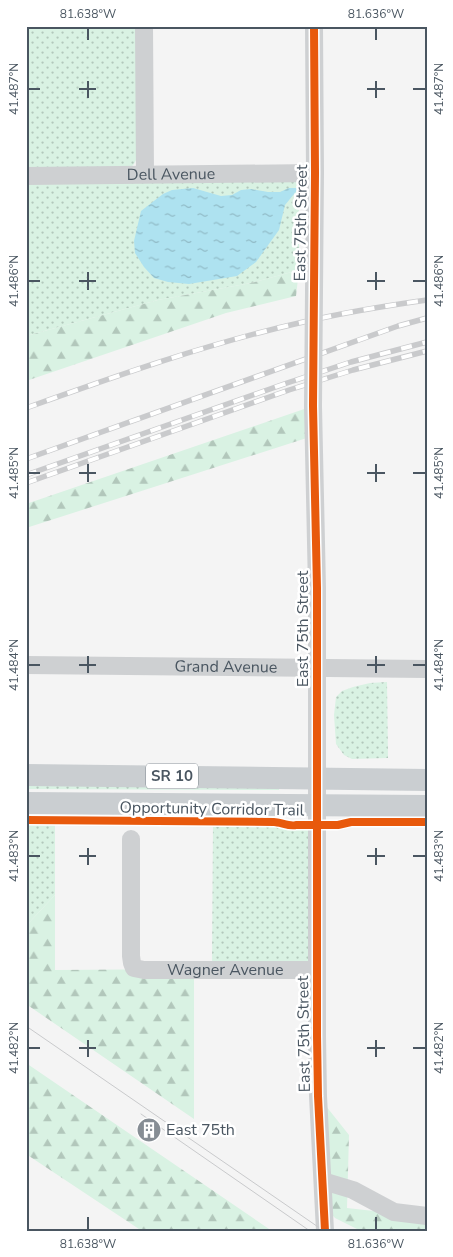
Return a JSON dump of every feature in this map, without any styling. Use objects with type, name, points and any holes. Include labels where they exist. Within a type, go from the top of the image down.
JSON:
[{"type":"main road","name":"SR 10","points":[[26,775],[427,780]]},
{"type":"main road","name":"SR 10","points":[[26,803],[427,806]]},
{"type":"street","points":[[144,26],[145,174]]},
{"type":"street","name":"East 75th Street","points":[[314,26],[313,406],[317,588],[318,1096],[325,1231]]},
{"type":"street","name":"Dell Avenue","points":[[26,176],[315,174]]},
{"type":"street","name":"Grand Avenue","points":[[26,665],[427,669]]},
{"type":"street","name":"Wagner Avenue","points":[[131,839],[131,956],[134,968],[144,970],[317,970]]},
{"type":"street","points":[[323,1181],[353,1190],[394,1212],[427,1216]]},
{"type":"green space","points":[[26,26],[138,26],[137,158],[128,170],[26,170]]},
{"type":"green space","points":[[299,180],[299,270],[251,283],[158,300],[26,336],[26,181]]},
{"type":"green space","points":[[299,270],[296,296],[226,313],[26,381],[26,336],[158,300],[251,283]]},
{"type":"green space","points":[[313,406],[313,436],[26,528],[26,504]]},
{"type":"green space","points":[[387,682],[388,758],[352,759],[344,755],[336,744],[334,715],[336,697],[342,691],[353,687]]},
{"type":"green space","points":[[26,781],[279,785],[279,790],[26,789]]},
{"type":"green space","points":[[26,820],[55,820],[55,895],[26,926]]},
{"type":"green space","points":[[213,821],[274,822],[292,826],[317,825],[317,970],[212,969]]},
{"type":"green space","points":[[55,895],[55,970],[194,969],[194,1119],[26,1004],[26,926]]},
{"type":"green space","points":[[26,1063],[272,1231],[142,1231],[26,1154]]},
{"type":"green space","points":[[318,1096],[349,1135],[347,1208],[427,1217],[427,1231],[361,1231],[335,1218],[324,1206]]},
{"type":"water","points":[[193,188],[221,196],[232,195],[241,190],[251,189],[280,192],[289,188],[299,188],[285,205],[279,230],[256,262],[237,276],[189,284],[168,282],[154,278],[135,253],[134,241],[141,211],[163,194],[172,190]]},
{"type":"tram line","points":[[26,1026],[324,1231]]},
{"type":"tram line","points":[[141,1114],[310,1231]]},
{"type":"railway","points":[[26,408],[127,373],[264,331],[331,316],[427,300]]},
{"type":"railway","points":[[26,459],[398,326],[427,318]]},
{"type":"railway","points":[[26,475],[287,383],[351,362],[427,342]]},
{"type":"railway","points":[[26,483],[289,390],[353,370],[427,351]]},
{"type":"cycle path","points":[[314,26],[313,406],[317,588],[317,1036],[325,1231]]},
{"type":"cycle path","name":"Opportunity Corridor Trail","points":[[26,820],[274,822],[288,825],[338,825],[351,822],[427,822]]},
{"type":"place","name":"East 75th","points":[[149,1130]]}]
